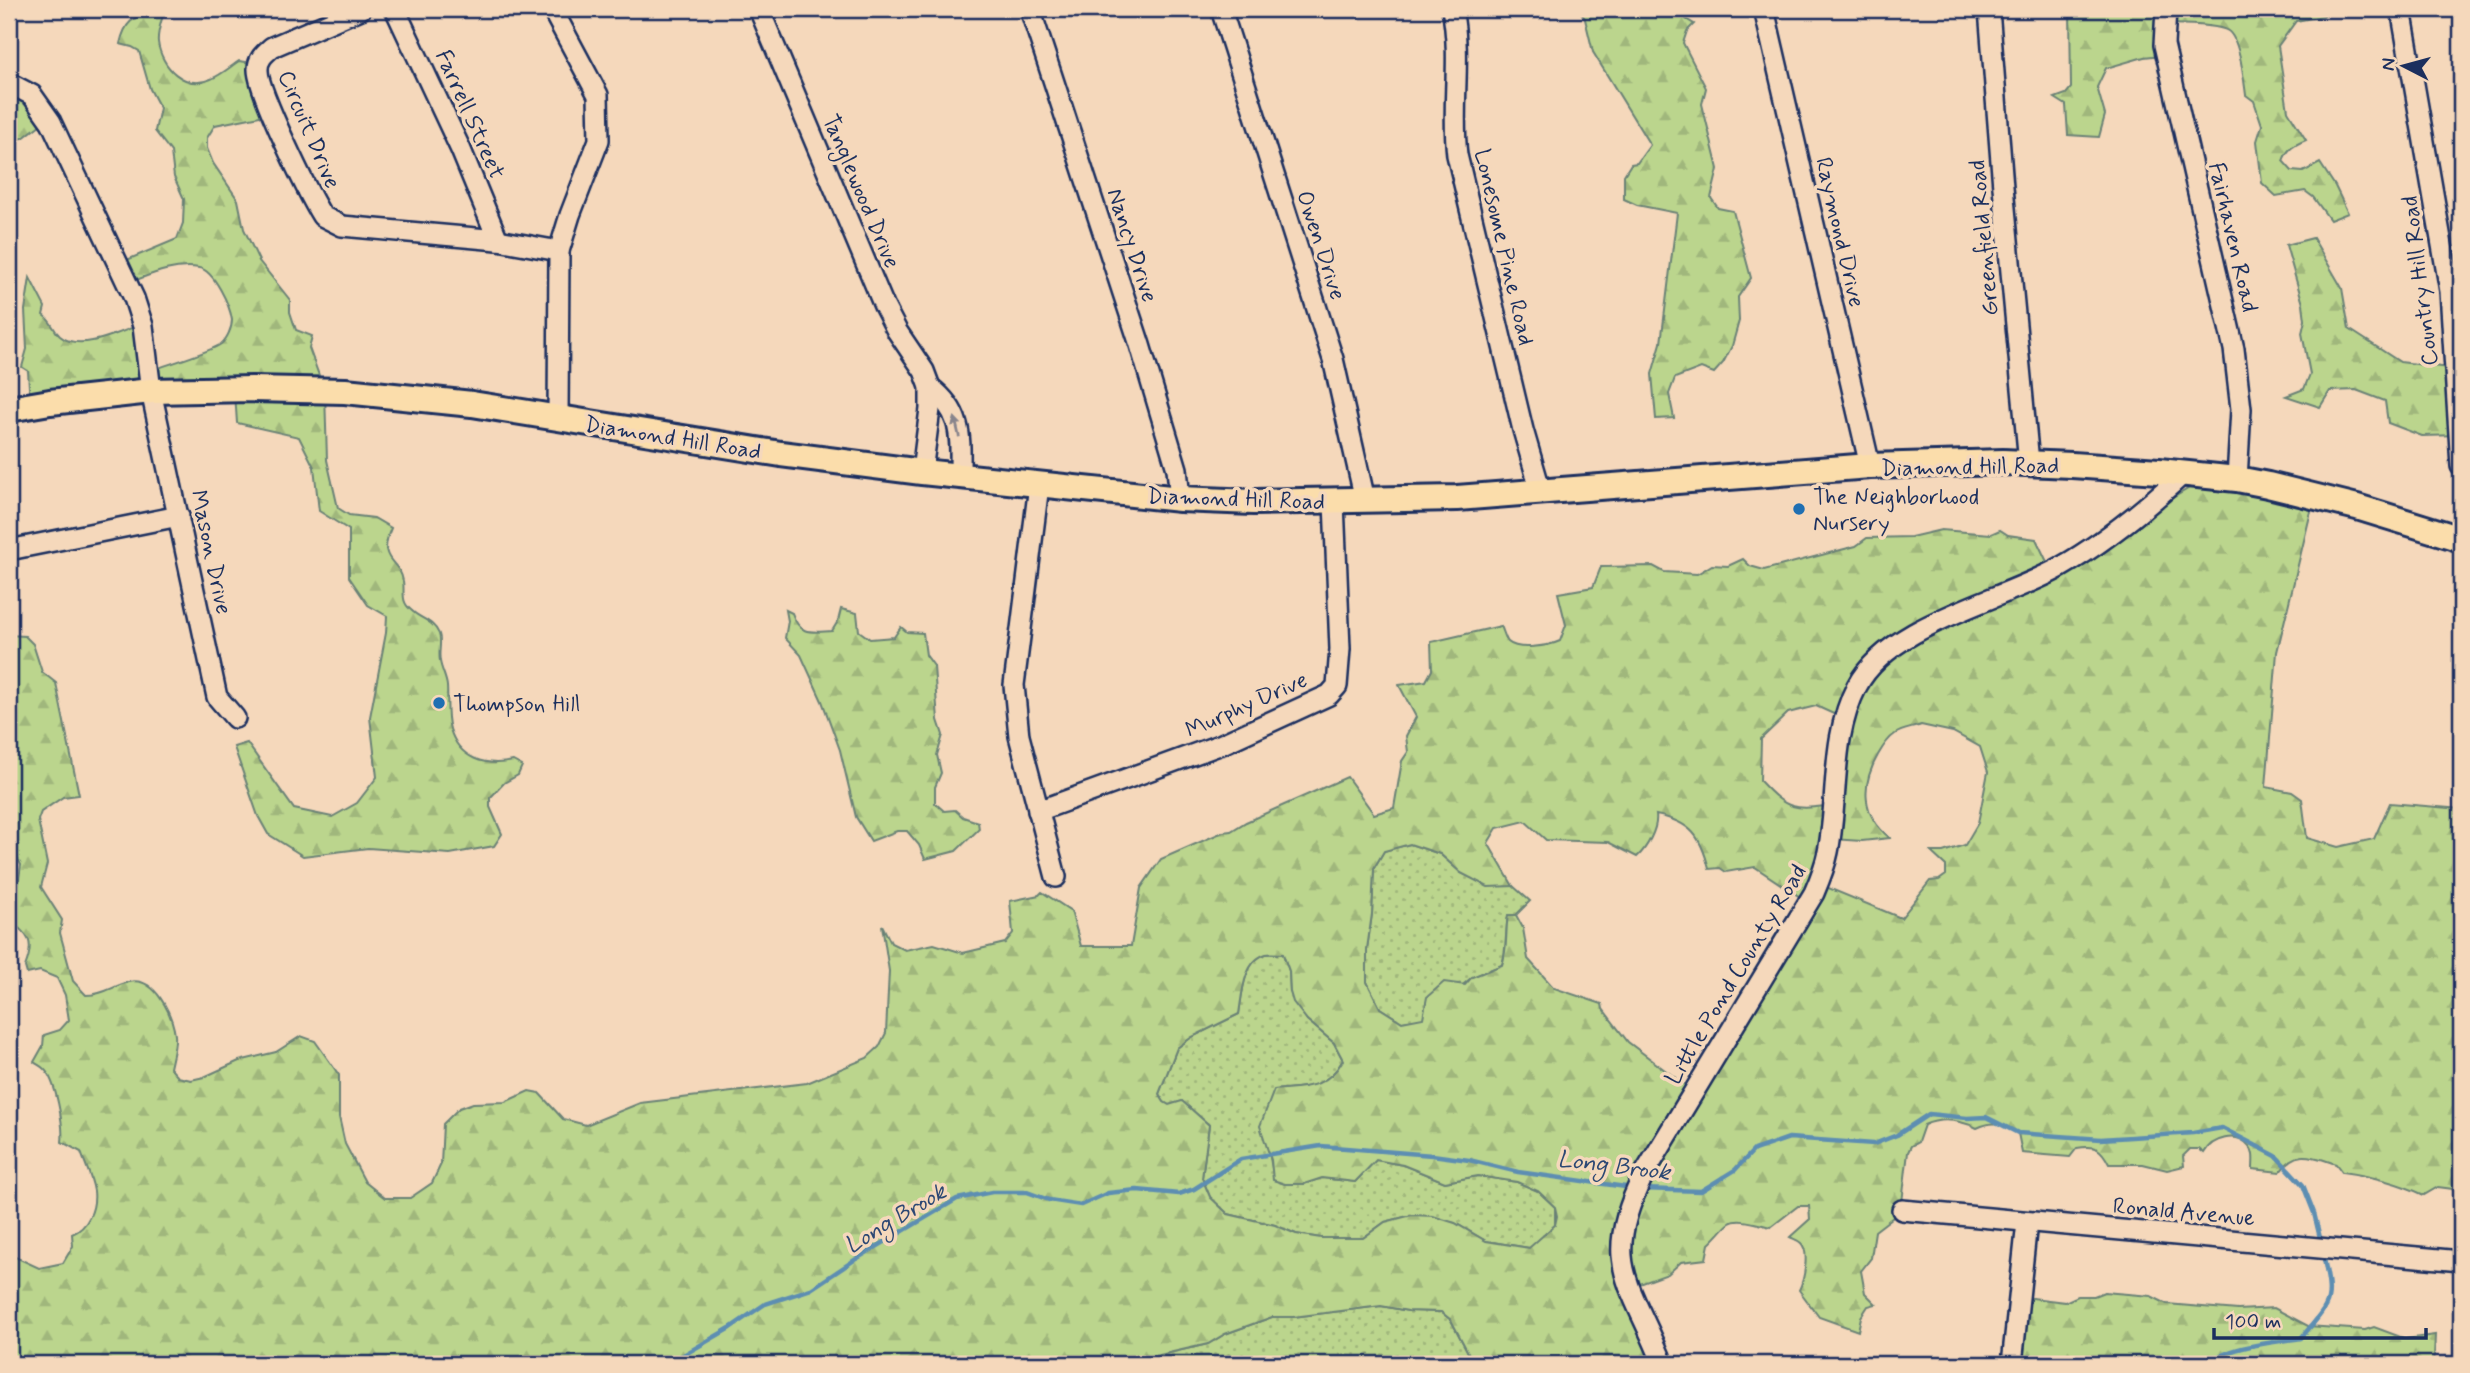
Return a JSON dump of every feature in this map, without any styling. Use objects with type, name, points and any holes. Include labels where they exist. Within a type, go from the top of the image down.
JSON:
[{"type":"main road","name":"Diamond Hill Road","points":[[9,409],[50,401],[152,391],[345,391],[472,404],[774,453],[960,477],[1180,499],[1253,502],[1334,502],[1541,492],[1870,467],[1974,462],[2029,463],[2236,479],[2357,507],[2461,540]]},
{"type":"street","name":"Circuit Drive","points":[[361,9],[272,47],[261,57],[257,69],[265,95],[322,216],[342,226],[498,240],[559,251]]},
{"type":"street","name":"Farrell Street","points":[[395,9],[461,150],[498,240]]},
{"type":"street","points":[[552,9],[598,94],[600,105],[599,141],[559,251],[558,419]]},
{"type":"street","name":"Tanglewood Drive","points":[[759,9],[884,306],[924,371],[930,387],[946,399],[960,428],[960,477]]},
{"type":"street","name":"Nancy Drive","points":[[1031,9],[1140,345],[1177,469],[1180,499]]},
{"type":"street","name":"Owen Drive","points":[[1221,9],[1333,359],[1366,500]]},
{"type":"street","name":"Lonesome Pine Road","points":[[1452,9],[1457,46],[1454,127],[1457,155],[1541,492]]},
{"type":"street","name":"Raymond Drive","points":[[1764,9],[1870,467]]},
{"type":"street","name":"Greenfield Road","points":[[1989,9],[2029,463]]},
{"type":"street","name":"Fairhaven Road","points":[[2166,9],[2164,45],[2234,349],[2241,409],[2236,479]]},
{"type":"street","name":"Country Hill Road","points":[[2401,9],[2450,291],[2461,466]]},
{"type":"street","name":"Mason Drive","points":[[9,83],[32,95],[51,122],[134,298],[143,326],[152,391],[217,697],[235,718]]},
{"type":"street","points":[[922,472],[930,387]]},
{"type":"street","name":"Little Pond County Road","points":[[1663,1364],[1625,1278],[1620,1255],[1624,1219],[1643,1176],[1814,892],[1828,855],[1835,768],[1842,727],[1863,675],[1895,646],[1918,631],[2059,568],[2112,534],[2148,506],[2182,474]]},
{"type":"street","points":[[1039,485],[1014,685],[1019,736],[1056,877]]},
{"type":"street","name":"Murphy Drive","points":[[1038,811],[1222,744],[1329,695],[1337,686],[1340,649],[1334,502]]},
{"type":"street","points":[[9,550],[180,516]]},
{"type":"street","name":"Ronald Avenue","points":[[1902,1210],[2461,1261]]},
{"type":"street","points":[[2012,1364],[2027,1222]]},
{"type":"green space","points":[[154,9],[176,9],[163,15],[158,42],[169,68],[184,79],[201,82],[211,79],[239,61],[267,65],[275,113],[215,125],[207,138],[207,148],[213,163],[238,200],[244,229],[259,261],[290,300],[290,312],[296,330],[312,336],[309,348],[325,392],[327,460],[338,508],[349,515],[374,518],[391,528],[387,539],[387,554],[401,574],[405,603],[434,626],[439,634],[440,661],[447,686],[448,719],[454,739],[474,758],[493,763],[513,761],[522,766],[518,775],[504,783],[490,798],[490,807],[502,834],[494,846],[450,854],[368,848],[303,856],[268,834],[258,816],[234,747],[247,743],[294,809],[332,817],[357,803],[377,777],[370,717],[387,616],[368,605],[349,577],[349,530],[319,511],[314,467],[299,437],[237,423],[235,393],[30,404],[28,371],[22,367],[27,349],[25,310],[30,278],[45,307],[43,315],[57,333],[68,341],[101,339],[144,323],[156,369],[216,347],[223,342],[230,330],[232,320],[225,298],[205,270],[190,267],[172,269],[131,282],[122,262],[177,239],[183,223],[184,199],[174,177],[171,152],[155,131],[160,108],[150,89],[139,51],[120,44],[127,25]]},
{"type":"green space","points":[[1579,9],[1682,9],[1686,19],[1694,24],[1687,31],[1683,43],[1706,88],[1702,104],[1718,169],[1711,198],[1718,208],[1733,211],[1751,278],[1738,297],[1739,321],[1732,346],[1723,363],[1714,373],[1701,368],[1675,378],[1669,394],[1674,418],[1656,419],[1652,374],[1661,343],[1677,213],[1637,205],[1624,199],[1624,175],[1650,145],[1593,52],[1585,19]]},
{"type":"green space","points":[[2070,9],[2331,9],[2323,16],[2296,21],[2278,46],[2288,111],[2306,140],[2292,148],[2283,161],[2292,171],[2303,172],[2320,163],[2348,213],[2330,220],[2313,197],[2305,191],[2276,196],[2262,183],[2257,141],[2262,125],[2254,101],[2246,95],[2236,42],[2228,31],[2223,29],[2172,24],[2170,54],[2144,57],[2106,68],[2097,87],[2105,115],[2099,137],[2068,135],[2066,105],[2055,98],[2066,94],[2071,88]]},
{"type":"green space","points":[[9,83],[49,118],[23,138],[9,140]]},
{"type":"green space","points":[[2313,238],[2342,288],[2349,329],[2400,362],[2457,369],[2461,435],[2422,436],[2388,423],[2385,401],[2356,390],[2330,391],[2320,407],[2286,396],[2304,389],[2310,374],[2302,333],[2305,320],[2303,304],[2286,245]]},
{"type":"green space","points":[[2198,483],[2314,499],[2277,652],[2266,787],[2292,792],[2302,799],[2307,838],[2338,847],[2374,839],[2390,803],[2461,809],[2461,1190],[2438,1187],[2424,1195],[2384,1180],[2342,1172],[2336,1164],[2305,1156],[2286,1164],[2280,1172],[2253,1169],[2251,1148],[2244,1141],[2232,1138],[2213,1143],[2204,1153],[2199,1149],[2190,1149],[2183,1156],[2184,1166],[2167,1170],[2143,1164],[2109,1164],[2100,1151],[2089,1147],[2077,1148],[2070,1157],[2022,1153],[2018,1133],[2003,1125],[1993,1123],[1977,1128],[1958,1121],[1937,1121],[1924,1125],[1918,1142],[1911,1146],[1908,1152],[1901,1211],[1875,1231],[1871,1258],[1861,1271],[1865,1293],[1876,1304],[1868,1306],[1861,1317],[1858,1331],[1819,1317],[1799,1290],[1806,1259],[1804,1247],[1790,1237],[1810,1219],[1809,1206],[1798,1206],[1771,1227],[1734,1221],[1709,1244],[1706,1259],[1681,1262],[1668,1274],[1634,1286],[1663,1364],[1472,1364],[1451,1320],[1441,1312],[1408,1311],[1381,1306],[1293,1317],[1272,1317],[1225,1334],[1208,1344],[1160,1355],[1146,1364],[9,1364],[9,1254],[39,1268],[63,1263],[73,1246],[72,1234],[87,1222],[92,1210],[94,1191],[81,1152],[62,1142],[60,1115],[52,1083],[44,1069],[34,1062],[43,1046],[44,1035],[60,1030],[69,1020],[65,995],[57,978],[40,971],[27,974],[25,967],[30,951],[29,940],[9,920],[9,907],[16,899],[21,865],[13,850],[9,849],[9,635],[25,636],[33,644],[42,672],[56,683],[79,795],[63,797],[41,812],[38,820],[47,864],[41,887],[62,920],[60,933],[73,981],[86,995],[98,994],[129,982],[147,985],[154,991],[166,1007],[173,1026],[175,1043],[170,1068],[178,1077],[191,1080],[204,1077],[239,1061],[276,1052],[301,1036],[315,1041],[339,1075],[339,1117],[345,1144],[365,1182],[385,1198],[410,1198],[432,1183],[441,1164],[443,1124],[459,1108],[473,1103],[505,1102],[529,1091],[539,1093],[563,1119],[586,1125],[640,1103],[807,1083],[867,1058],[879,1047],[886,1033],[889,971],[882,925],[891,943],[905,950],[934,944],[963,953],[1005,943],[1013,933],[1010,901],[1042,892],[1071,911],[1081,946],[1131,946],[1141,888],[1161,859],[1231,831],[1347,777],[1374,814],[1394,808],[1402,761],[1408,752],[1406,736],[1416,717],[1399,685],[1426,681],[1432,670],[1431,642],[1501,626],[1508,642],[1513,645],[1541,646],[1560,641],[1566,625],[1558,593],[1593,587],[1601,567],[1653,566],[1664,572],[1697,574],[1712,565],[1728,566],[1743,559],[1750,566],[1764,570],[1856,546],[1867,538],[1911,537],[1941,530],[1991,534],[2000,530],[2008,535],[2036,539],[2051,570]],"holes":[[[1816,706],[1847,720],[1834,805],[1810,808],[1792,806],[1778,798],[1760,781],[1761,739],[1788,713]],[[1921,725],[1953,732],[1980,747],[1988,772],[1978,823],[1965,845],[1943,852],[1931,852],[1946,866],[1946,875],[1939,880],[1930,881],[1901,918],[1821,885],[1832,839],[1862,841],[1890,838],[1873,820],[1867,788],[1872,766],[1878,755],[1890,738],[1901,731]],[[1656,815],[1686,826],[1698,839],[1709,869],[1720,868],[1726,872],[1755,867],[1809,903],[1694,1092],[1628,1042],[1602,1004],[1554,988],[1528,959],[1523,928],[1516,915],[1508,915],[1502,965],[1472,977],[1465,985],[1444,982],[1427,997],[1423,1018],[1402,1022],[1380,1008],[1367,982],[1367,949],[1374,868],[1384,851],[1410,844],[1440,854],[1461,873],[1488,887],[1513,886],[1488,843],[1497,828],[1525,821],[1546,840],[1608,842],[1637,857],[1651,838]],[[1266,954],[1283,954],[1289,971],[1293,1002],[1307,1020],[1334,1043],[1343,1060],[1330,1076],[1314,1085],[1274,1090],[1260,1126],[1271,1160],[1273,1180],[1285,1184],[1304,1184],[1322,1178],[1355,1182],[1376,1160],[1403,1165],[1445,1182],[1478,1176],[1517,1182],[1538,1191],[1555,1207],[1555,1225],[1529,1248],[1486,1241],[1455,1223],[1433,1216],[1412,1215],[1385,1222],[1363,1238],[1321,1238],[1296,1234],[1275,1225],[1228,1214],[1210,1197],[1202,1178],[1209,1125],[1182,1101],[1169,1105],[1159,1094],[1177,1048],[1192,1037],[1239,1014],[1248,971],[1258,958]]]},
{"type":"green space","points":[[841,609],[857,613],[859,631],[870,639],[894,637],[901,627],[907,632],[923,633],[926,655],[934,666],[938,720],[943,735],[937,755],[941,773],[935,787],[935,803],[944,811],[955,810],[963,817],[978,822],[979,829],[956,851],[925,859],[919,845],[907,831],[897,831],[871,841],[856,817],[840,750],[822,701],[801,655],[785,638],[788,621],[786,610],[792,613],[803,629],[818,632],[832,631]]},
{"type":"green space","points":[[1410,844],[1440,854],[1461,873],[1488,886],[1513,886],[1530,901],[1516,915],[1508,916],[1502,965],[1472,977],[1423,1019],[1402,1022],[1380,1008],[1367,982],[1367,949],[1374,868],[1384,851]]},
{"type":"green space","points":[[1266,954],[1283,954],[1289,971],[1290,992],[1307,1020],[1334,1043],[1343,1060],[1330,1076],[1314,1085],[1275,1090],[1268,1146],[1274,1180],[1285,1184],[1304,1184],[1322,1178],[1355,1182],[1376,1160],[1403,1165],[1445,1182],[1478,1176],[1517,1182],[1538,1191],[1555,1207],[1555,1225],[1530,1248],[1486,1241],[1455,1223],[1412,1215],[1385,1222],[1363,1238],[1321,1238],[1296,1234],[1275,1225],[1228,1214],[1210,1197],[1202,1178],[1209,1125],[1182,1101],[1169,1105],[1159,1094],[1177,1048],[1192,1037],[1239,1014],[1245,979],[1252,963]]},
{"type":"green space","points":[[2104,1292],[2151,1296],[2167,1304],[2238,1310],[2274,1308],[2308,1326],[2365,1330],[2374,1327],[2406,1339],[2435,1335],[2434,1357],[2437,1364],[2014,1364],[2024,1297],[2065,1302],[2078,1296],[2094,1296]]},
{"type":"green space","points":[[1381,1306],[1408,1311],[1441,1312],[1451,1320],[1472,1364],[1146,1364],[1160,1355],[1208,1344],[1225,1334],[1272,1317],[1293,1317]]},
{"type":"waterway","name":"Long Brook","points":[[1642,1189],[1701,1191],[1735,1170],[1754,1150],[1789,1138],[1874,1144],[1897,1135],[1929,1114],[1986,1117],[2018,1133],[2101,1139],[2193,1133],[2222,1128],[2276,1156],[2303,1185],[2321,1242]]},
{"type":"waterway","name":"Long Brook","points":[[668,1364],[765,1304],[811,1289],[957,1199],[992,1192],[1027,1192],[1049,1200],[1081,1205],[1108,1193],[1137,1190],[1179,1194],[1194,1189],[1241,1159],[1321,1146],[1432,1155],[1469,1160],[1518,1172],[1633,1188]]},
{"type":"waterway","name":"Long Brook","points":[[2210,1364],[2217,1358],[2239,1349],[2301,1338],[2325,1308],[2328,1300],[2323,1254]]},
{"type":"place","name":"The Neighborhood Nursery","points":[[1799,509]]},
{"type":"place","name":"Thompson Hill","points":[[439,703]]}]
